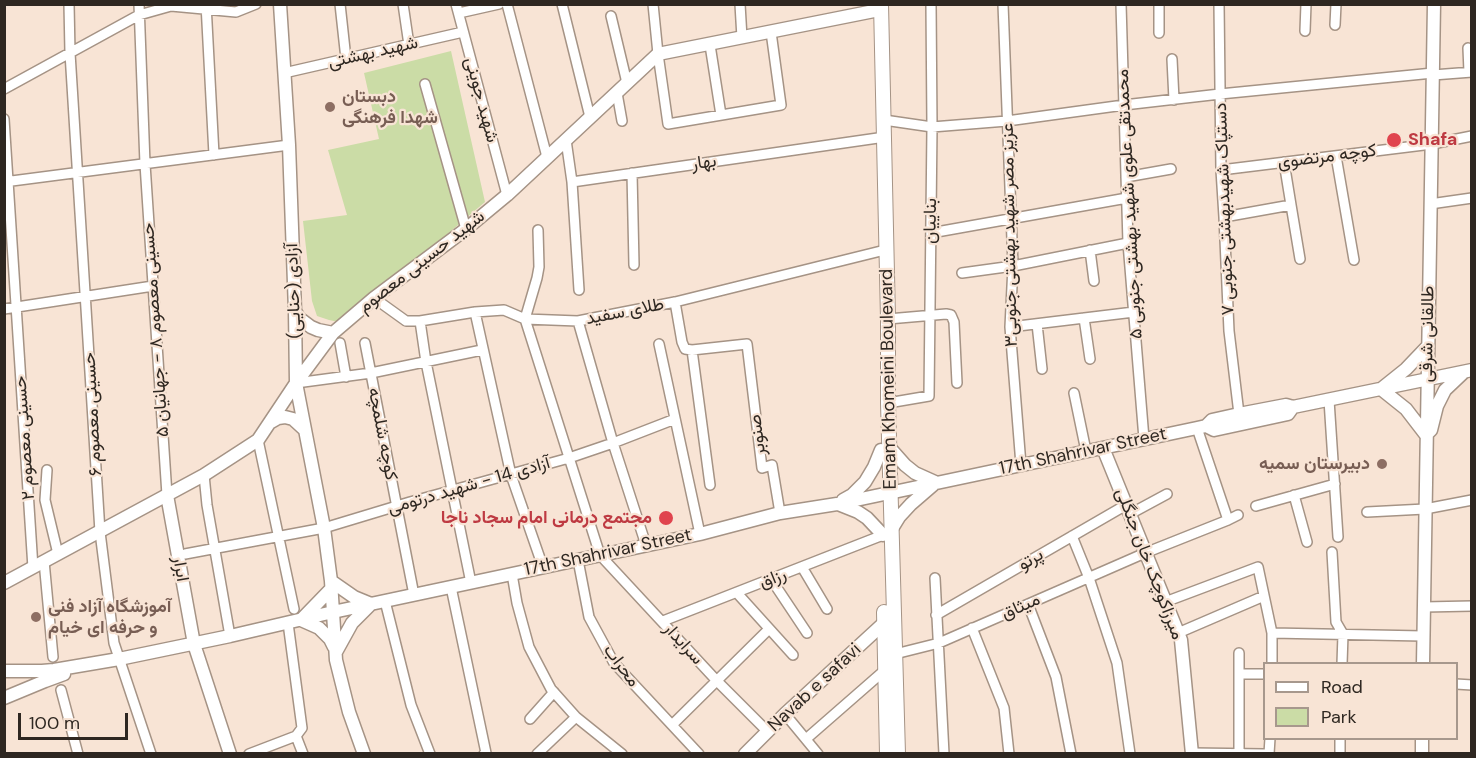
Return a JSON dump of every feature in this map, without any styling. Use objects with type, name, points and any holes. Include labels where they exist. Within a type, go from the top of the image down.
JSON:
[{"type":"main road","name":"آزادی (حنایی)","points":[[280,4],[289,145],[296,383],[324,528],[331,581],[335,650],[341,685],[364,753]]},
{"type":"main road","name":"طالقانی شرقی","points":[[1423,662],[1434,4]]},
{"type":"main road","points":[[658,54],[771,32],[877,7]]},
{"type":"main road","name":"Emam Khomeini Boulevard","points":[[877,7],[884,120],[888,320],[888,403],[885,448]]},
{"type":"main road","name":"Emam Khomeini Boulevard","points":[[877,7],[888,624],[898,753]]},
{"type":"main road","name":"شهید حسینی معصوم","points":[[4,583],[204,475],[258,440],[296,383],[374,298],[507,195],[658,54]]},
{"type":"main road","points":[[295,311],[311,327],[336,338]]},
{"type":"main road","points":[[1428,346],[1406,369],[1381,389],[1406,409],[1426,435],[1431,430],[1437,406],[1445,390],[1457,378],[1469,371]]},
{"type":"main road","name":"17th Shahrivar Street","points":[[194,644],[700,534],[780,513],[837,504],[1202,427],[1212,420],[1239,414],[1286,405],[1293,407],[1469,371]]},
{"type":"main road","name":"17th Shahrivar Street","points":[[1202,427],[1214,430],[1288,414],[1293,407]]},
{"type":"main road","points":[[270,423],[285,417],[293,419],[305,430]]},
{"type":"main road","points":[[885,448],[915,473],[937,482],[911,504],[887,533],[867,518],[848,507],[837,504],[852,495],[865,482],[885,448]]},
{"type":"main road","name":"میرزاکوچک خان جنگلی","points":[[1103,448],[1181,640],[1191,753]]},
{"type":"main road","name":"ابرار","points":[[167,495],[194,644],[230,753]]},
{"type":"main road","points":[[331,581],[354,597],[371,604],[352,623],[335,650],[330,639],[319,628],[301,620],[331,581]]},
{"type":"main road","name":"Navab e safavi","points":[[745,753],[785,714],[888,624]]},
{"type":"main road","points":[[4,671],[42,671],[100,663],[194,644]]},
{"type":"main road","name":"Emam Khomeini Boulevard","points":[[887,753],[885,670],[891,646]]},
{"type":"main road","points":[[4,698],[45,681],[100,663]]},
{"type":"street","name":"حسینی معصوم ۶","points":[[69,4],[70,53],[100,532],[114,643],[151,753]]},
{"type":"street","name":"حسینی معصوم ۸ - جهانیان ۵","points":[[139,4],[145,164],[167,495]]},
{"type":"street","points":[[4,89],[139,15],[171,6],[206,7],[236,12],[256,4]]},
{"type":"street","points":[[340,4],[346,59]]},
{"type":"street","points":[[403,4],[409,45]]},
{"type":"street","points":[[457,9],[500,4]]},
{"type":"street","points":[[507,4],[547,157]]},
{"type":"street","points":[[562,4],[590,117]]},
{"type":"street","points":[[653,4],[668,124],[781,105],[771,32]]},
{"type":"street","points":[[740,4],[742,38]]},
{"type":"street","name":"بناییان","points":[[888,403],[929,396],[931,4]]},
{"type":"street","name":"عزیز مصر شهید بهشتی جنوبی۳","points":[[1003,4],[1013,266],[1010,327],[1021,465]]},
{"type":"street","name":"محمدتقی علوی شهید بهشتی جنوبی ۵","points":[[1121,4],[1128,243],[1144,439]]},
{"type":"street","points":[[1159,4],[1159,33]]},
{"type":"street","name":"دستپاک شهیدبهشتی جنوبی ۷","points":[[1219,4],[1221,170],[1230,331],[1239,414]]},
{"type":"street","points":[[1305,31],[1306,4]]},
{"type":"street","points":[[1335,25],[1336,4]]},
{"type":"street","points":[[206,7],[214,155]]},
{"type":"street","name":"شهید جوینی","points":[[457,9],[507,195]]},
{"type":"street","points":[[611,16],[627,83]]},
{"type":"street","name":"شهید بهشتی","points":[[284,73],[463,32]]},
{"type":"street","points":[[710,45],[721,115]]},
{"type":"street","points":[[884,120],[932,127],[1008,121],[1220,94],[1470,72],[1468,48]]},
{"type":"street","points":[[1172,59],[1174,99]]},
{"type":"street","points":[[425,84],[466,229]]},
{"type":"street","points":[[617,93],[622,122]]},
{"type":"street","name":"حسینی معصوم ۲","points":[[4,118],[33,568]]},
{"type":"street","name":"کوچه مرتضوی","points":[[1221,170],[1432,144],[1472,136]]},
{"type":"street","name":"بهار","points":[[572,182],[878,138]]},
{"type":"street","points":[[566,140],[572,182],[579,290]]},
{"type":"street","points":[[7,182],[289,145]]},
{"type":"street","points":[[1336,156],[1354,260]]},
{"type":"street","points":[[1284,162],[1300,259]]},
{"type":"street","points":[[1126,177],[1171,169]]},
{"type":"street","points":[[632,173],[634,265]]},
{"type":"street","points":[[931,233],[1127,198]]},
{"type":"street","points":[[1430,204],[1472,198]]},
{"type":"street","points":[[1224,217],[1291,205]]},
{"type":"street","points":[[538,230],[539,267],[525,319],[600,555]]},
{"type":"street","points":[[962,273],[1013,266],[1128,243]]},
{"type":"street","points":[[1089,250],[1094,281]]},
{"type":"street","name":"طلای سفید","points":[[374,298],[406,321],[504,310],[525,319],[578,321],[675,302],[880,251]]},
{"type":"street","points":[[4,309],[153,286]]},
{"type":"street","points":[[675,302],[682,342],[685,349],[692,350],[710,485]]},
{"type":"street","points":[[475,312],[511,475],[543,567]]},
{"type":"street","points":[[1010,327],[1134,312]]},
{"type":"street","points":[[888,320],[951,315],[954,322],[957,383]]},
{"type":"street","points":[[1084,318],[1090,359]]},
{"type":"street","points":[[420,321],[426,362],[471,583]]},
{"type":"street","points":[[578,321],[646,545]]},
{"type":"street","points":[[1037,324],[1042,369]]},
{"type":"street","points":[[336,338],[346,377]]},
{"type":"street","name":"کوچه شلمچه","points":[[365,343],[414,595]]},
{"type":"street","points":[[659,344],[700,534]]},
{"type":"street","name":"صنوبر","points":[[692,350],[747,344],[762,468],[772,465],[780,513]]},
{"type":"street","points":[[296,383],[371,373],[482,350]]},
{"type":"street","points":[[1074,393],[1086,452]]},
{"type":"street","points":[[1329,400],[1338,537]]},
{"type":"street","name":"آزادی 14 - شهید درتومی","points":[[185,554],[324,528],[568,458],[675,419]]},
{"type":"street","points":[[1202,427],[1228,520]]},
{"type":"street","points":[[258,440],[294,609]]},
{"type":"street","points":[[46,470],[45,500],[58,554]]},
{"type":"street","points":[[204,475],[207,505],[230,636]]},
{"type":"street","points":[[1256,506],[1335,484]]},
{"type":"street","name":"پرتو","points":[[936,615],[1072,536],[1167,494]]},
{"type":"street","points":[[1294,495],[1307,542]]},
{"type":"street","points":[[1367,512],[1425,509],[1472,500]]},
{"type":"street","name":"میثاق","points":[[891,646],[939,643],[1238,515]]},
{"type":"street","name":"رزاق","points":[[663,621],[887,533]]},
{"type":"street","points":[[1072,536],[1089,578],[1117,663],[1130,753]]},
{"type":"street","points":[[1332,552],[1336,622],[1343,634],[1342,662]]},
{"type":"street","name":"سرایدار","points":[[600,555],[716,680],[768,732]]},
{"type":"street","name":"محراب","points":[[578,560],[589,617],[614,663],[699,753]]},
{"type":"street","points":[[44,561],[52,657]]},
{"type":"street","points":[[802,567],[827,609]]},
{"type":"street","points":[[1165,602],[1258,567],[1272,633],[1272,662]]},
{"type":"street","points":[[512,574],[529,647],[550,689],[576,717],[622,753]]},
{"type":"street","points":[[934,578],[944,753]]},
{"type":"street","points":[[771,579],[807,633]]},
{"type":"street","points":[[451,587],[485,753]]},
{"type":"street","points":[[737,593],[793,655]]},
{"type":"street","points":[[1178,633],[1264,596]]},
{"type":"street","points":[[385,601],[411,705],[430,753]]},
{"type":"street","points":[[1028,604],[1056,677],[1071,753]]},
{"type":"street","points":[[1424,607],[1472,606]]},
{"type":"street","points":[[249,753],[296,736],[302,728],[288,623]]},
{"type":"street","points":[[972,628],[1004,708],[1009,753]]},
{"type":"street","points":[[672,725],[769,629]]},
{"type":"street","points":[[1272,633],[1423,636]]},
{"type":"street","points":[[1239,653],[1239,753]]},
{"type":"street","points":[[806,739],[885,670]]},
{"type":"street","points":[[1239,674],[1263,674]]},
{"type":"street","points":[[61,690],[78,753]]},
{"type":"street","points":[[530,719],[554,692]]},
{"type":"street","points":[[785,714],[818,753]]},
{"type":"street","points":[[537,753],[576,717]]},
{"type":"street","points":[[296,736],[303,753]]},
{"type":"street","points":[[1191,753],[1264,753]]},
{"type":"green space","points":[[451,51],[485,202],[343,323],[317,316],[312,301],[303,221],[347,215],[328,150],[379,139],[364,73]]},
{"type":"place","name":"دبستان شهدا فرهنگی","points":[[330,107]]},
{"type":"place","name":"Shafa","points":[[1394,140]]},
{"type":"place","name":"دبیرستان سمیه","points":[[1382,464]]},
{"type":"place","name":"مجتمع درمانی امام سجاد ناجا","points":[[666,518]]},
{"type":"place","name":"آموزشگاه آزاد فنی و حرفه ای خیام","points":[[36,617]]}]
